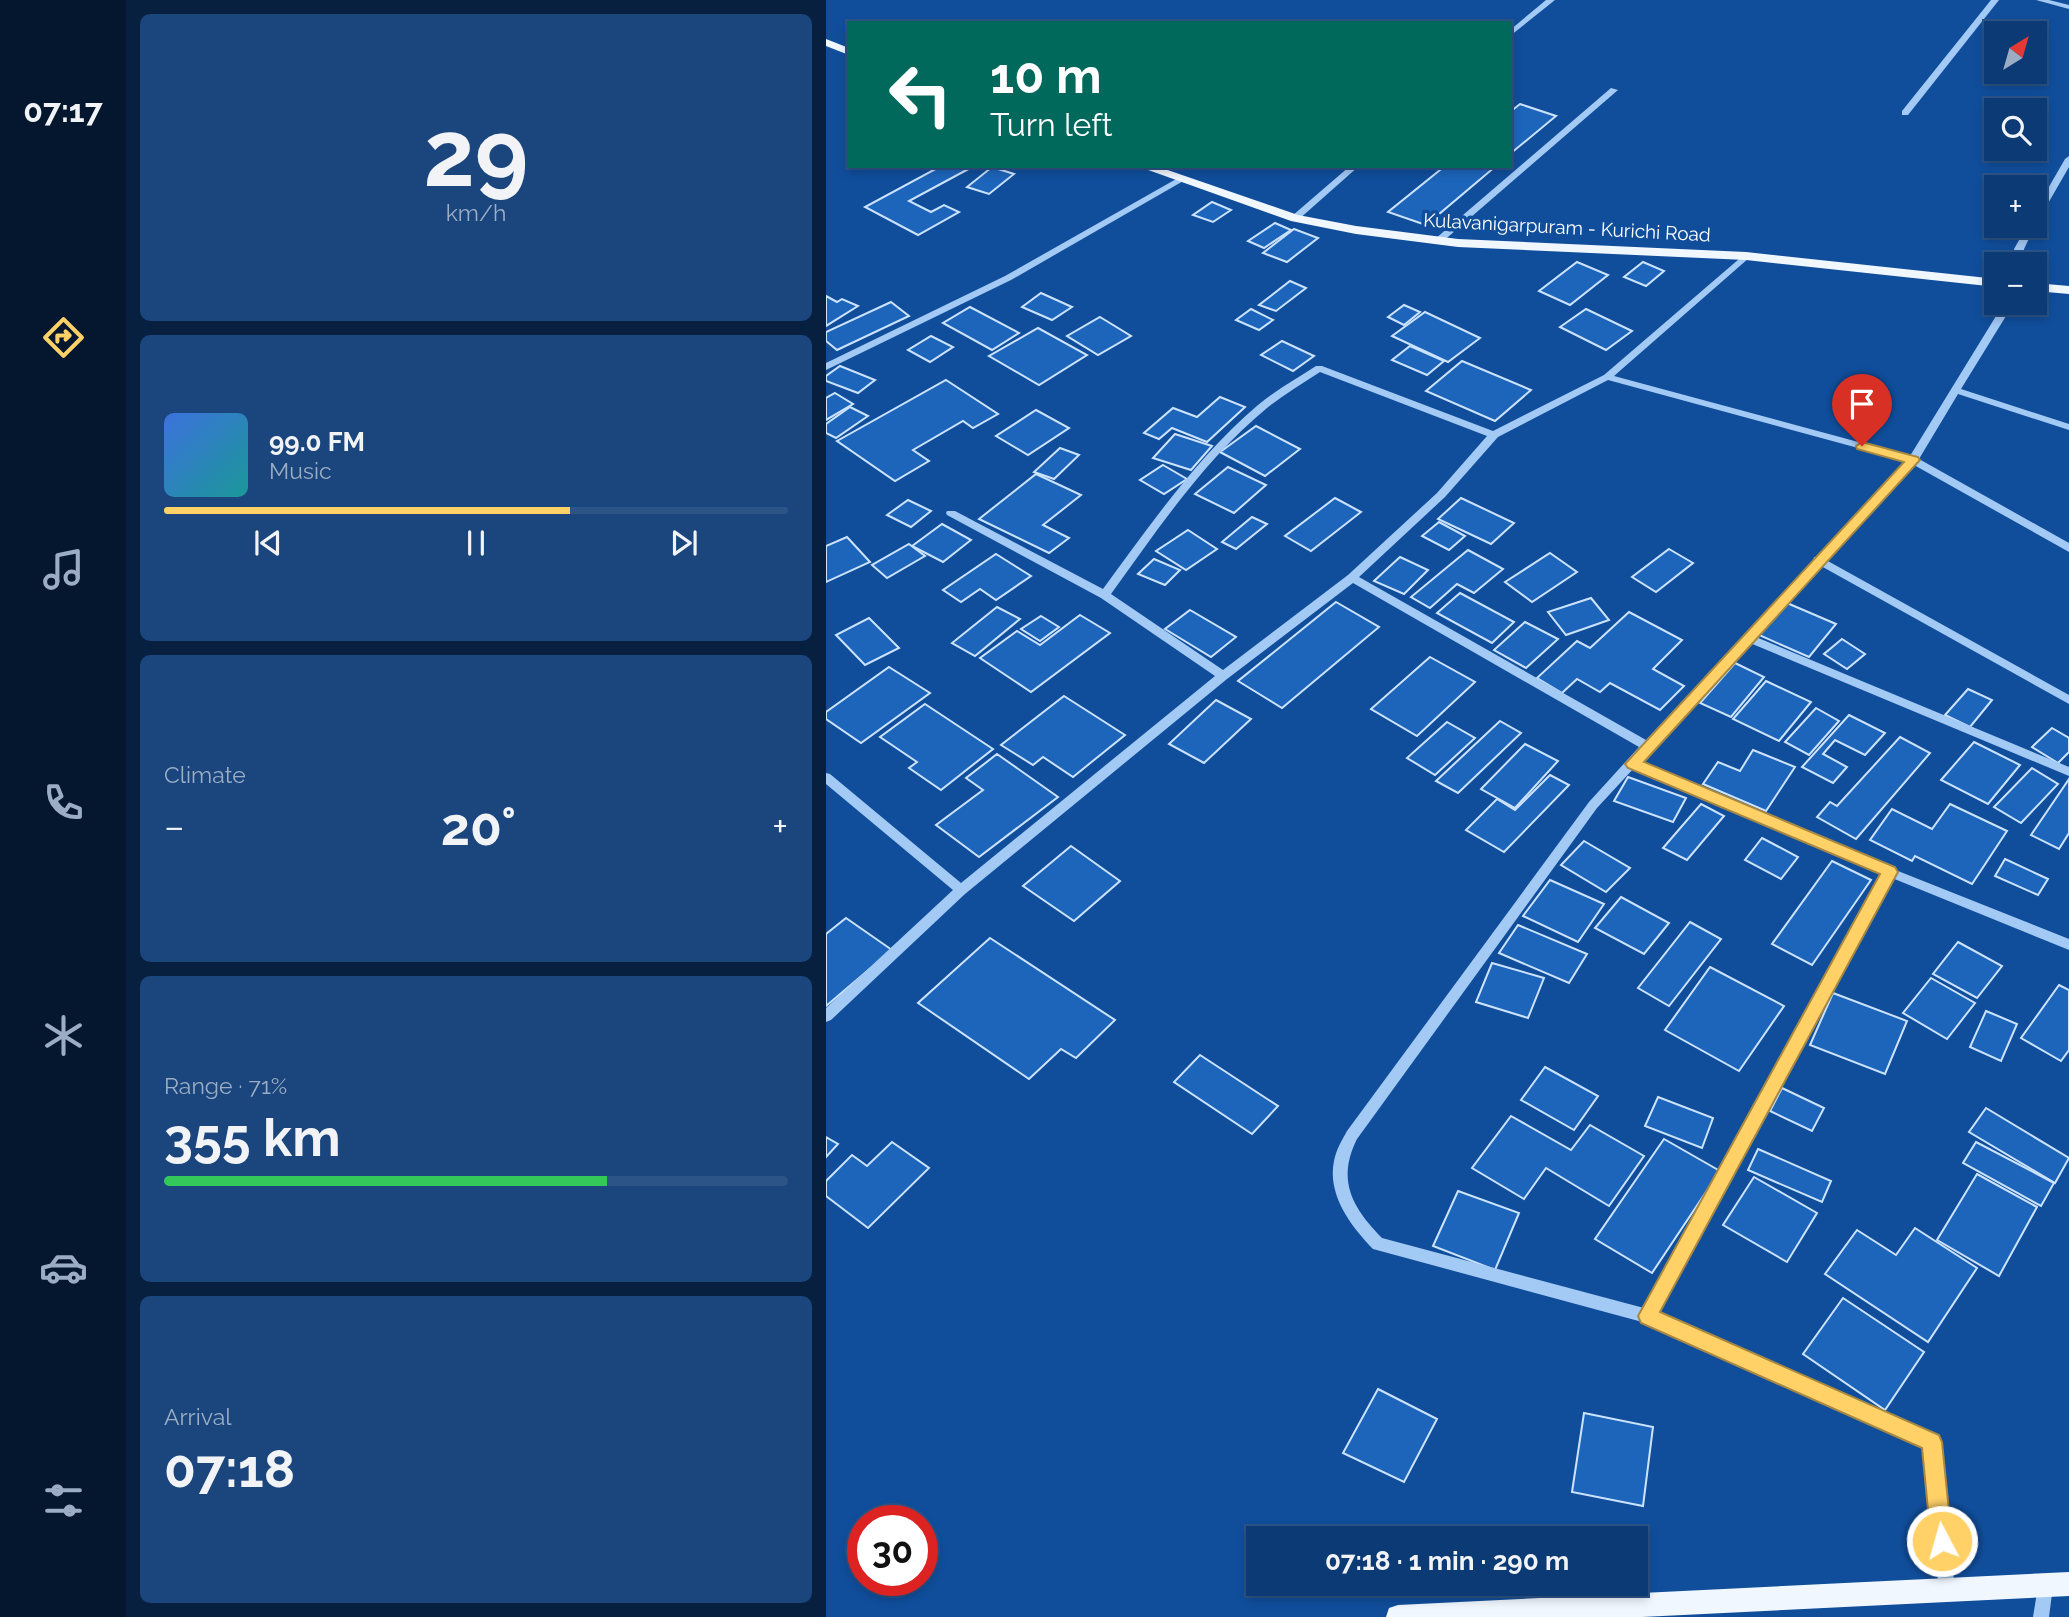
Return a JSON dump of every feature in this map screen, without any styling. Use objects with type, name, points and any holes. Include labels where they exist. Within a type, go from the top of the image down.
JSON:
[{"type":"main road","points":[[826,42],[847,51]]},
{"type":"main road","name":"Kulavanigarpuram - Kurichi Road","points":[[1148,168],[1295,218],[1356,230],[1438,241],[1746,256],[1984,281]]},
{"type":"main road","points":[[2047,288],[2069,290]]},
{"type":"main road","points":[[1398,1617],[2057,1585]]},
{"type":"street","points":[[1512,32],[1551,0]]},
{"type":"street","points":[[1905,114],[1995,0]]},
{"type":"street","points":[[2040,0],[2069,7]]},
{"type":"street","points":[[1438,241],[1614,90]]},
{"type":"street","points":[[2047,198],[2069,159]]},
{"type":"street","points":[[1295,218],[1353,168]]},
{"type":"street","points":[[826,367],[1008,278],[1181,180]]},
{"type":"street","points":[[826,1016],[961,890],[1223,676],[1352,578],[1441,495],[1494,435],[1607,377],[1746,256]]},
{"type":"street","points":[[1947,1591],[1932,1442],[1648,1316],[1378,1244],[1355,1222],[1343,1191],[1340,1162],[1352,1135],[1593,805],[1913,460],[2002,315]]},
{"type":"street","points":[[1105,596],[1157,524],[1211,457],[1261,408],[1319,368],[1494,435]]},
{"type":"street","points":[[1607,377],[1913,460],[2069,548]]},
{"type":"street","points":[[1955,390],[2069,427]]},
{"type":"street","points":[[951,513],[1105,596],[1223,676]]},
{"type":"street","points":[[1818,560],[2069,700]]},
{"type":"street","points":[[1352,578],[1647,747]]},
{"type":"street","points":[[1748,638],[2069,772]]},
{"type":"street","points":[[1633,764],[2069,945]]},
{"type":"street","points":[[826,777],[961,890]]},
{"type":"street","points":[[1648,1316],[1889,872]]},
{"type":"street","points":[[2041,1617],[2057,1585]]},
{"type":"building","points":[[1520,104],[1556,116],[1512,152],[1512,110]]},
{"type":"building","points":[[937,168],[970,168],[909,201],[931,212],[944,205],[959,212],[918,235],[865,207]]},
{"type":"building","points":[[991,168],[1014,174],[989,194],[967,187]]},
{"type":"building","points":[[1443,168],[1494,168],[1426,225],[1388,212]]},
{"type":"building","points":[[1212,202],[1231,210],[1213,222],[1193,215]]},
{"type":"building","points":[[1275,223],[1291,230],[1264,248],[1248,241]]},
{"type":"building","points":[[1294,229],[1318,238],[1287,262],[1263,253]]},
{"type":"building","points":[[1577,262],[1608,275],[1570,305],[1539,291]]},
{"type":"building","points":[[1643,262],[1664,271],[1646,286],[1624,277]]},
{"type":"building","points":[[1290,281],[1306,288],[1276,311],[1259,305]]},
{"type":"building","points":[[1041,293],[1072,307],[1052,320],[1022,307]]},
{"type":"building","points":[[826,296],[837,302],[842,299],[858,306],[826,326]]},
{"type":"building","points":[[891,302],[909,316],[837,350],[826,341],[826,332]]},
{"type":"building","points":[[1404,305],[1420,312],[1404,325],[1388,317]]},
{"type":"building","points":[[970,307],[1019,333],[992,350],[943,323]]},
{"type":"building","points":[[1251,309],[1273,320],[1259,330],[1236,320]]},
{"type":"building","points":[[1586,309],[1632,331],[1606,350],[1560,327]]},
{"type":"building","points":[[1425,312],[1480,338],[1448,362],[1392,336]]},
{"type":"building","points":[[1100,317],[1131,336],[1098,355],[1067,336]]},
{"type":"building","points":[[1038,328],[1087,355],[1039,385],[989,356]]},
{"type":"building","points":[[931,336],[953,347],[930,362],[908,350]]},
{"type":"building","points":[[1282,341],[1314,356],[1293,371],[1261,355]]},
{"type":"building","points":[[1410,346],[1444,361],[1427,375],[1392,360]]},
{"type":"building","points":[[1462,361],[1531,390],[1495,421],[1426,391]]},
{"type":"building","points":[[840,366],[875,380],[858,393],[826,381],[826,376]]},
{"type":"building","points":[[946,380],[998,414],[973,428],[963,421],[913,450],[929,461],[895,481],[837,441]]},
{"type":"building","points":[[835,393],[853,404],[826,420],[826,398]]},
{"type":"building","points":[[1220,397],[1245,407],[1207,442],[1172,428],[1159,439],[1144,433],[1173,408],[1197,417]]},
{"type":"building","points":[[850,407],[868,416],[836,438],[826,433],[826,424]]},
{"type":"building","points":[[1036,410],[1069,428],[1028,455],[996,436]]},
{"type":"building","points":[[1256,426],[1300,449],[1265,476],[1220,452]]},
{"type":"building","points":[[1175,434],[1212,446],[1191,470],[1153,458]]},
{"type":"building","points":[[1060,448],[1079,455],[1054,479],[1034,472]]},
{"type":"building","points":[[1163,465],[1187,479],[1164,494],[1140,480]]},
{"type":"building","points":[[1228,467],[1266,485],[1234,513],[1195,494]]},
{"type":"building","points":[[1036,474],[1081,495],[1043,525],[1069,538],[1049,553],[979,519]]},
{"type":"building","points":[[1335,498],[1361,512],[1311,551],[1285,536]]},
{"type":"building","points":[[1461,498],[1514,523],[1491,544],[1438,519]]},
{"type":"building","points":[[908,500],[931,511],[911,527],[887,515]]},
{"type":"building","points":[[1252,517],[1267,524],[1236,549],[1222,542]]},
{"type":"building","points":[[1439,522],[1465,536],[1449,550],[1422,536]]},
{"type":"building","points":[[942,524],[971,540],[943,562],[912,546]]},
{"type":"building","points":[[1188,530],[1217,549],[1186,570],[1156,551]]},
{"type":"building","points":[[847,537],[870,562],[826,582],[826,546]]},
{"type":"building","points":[[909,544],[925,556],[887,578],[872,565]]},
{"type":"building","points":[[1669,549],[1693,563],[1656,592],[1632,577]]},
{"type":"building","points":[[1468,550],[1503,569],[1474,593],[1457,584],[1430,608],[1411,597]]},
{"type":"building","points":[[1550,553],[1577,572],[1532,602],[1505,582]]},
{"type":"building","points":[[996,554],[1031,576],[996,600],[980,589],[961,602],[943,590]]},
{"type":"building","points":[[1400,557],[1428,570],[1404,594],[1374,581]]},
{"type":"building","points":[[1154,559],[1180,570],[1165,585],[1138,574]]},
{"type":"building","points":[[1460,593],[1514,622],[1492,643],[1437,613]]},
{"type":"building","points":[[1591,598],[1609,620],[1566,635],[1548,612]]},
{"type":"building","points":[[1336,602],[1379,627],[1282,708],[1238,681]]},
{"type":"building","points":[[1787,603],[1836,624],[1809,657],[1759,635]]},
{"type":"building","points":[[997,607],[1020,619],[975,656],[952,643]]},
{"type":"building","points":[[1190,610],[1236,637],[1211,657],[1165,629]]},
{"type":"building","points":[[1629,612],[1682,640],[1653,669],[1684,686],[1660,710],[1610,683],[1600,692],[1577,679],[1562,693],[1537,678],[1577,641],[1590,648]]},
{"type":"building","points":[[1080,615],[1110,633],[1031,692],[980,658],[1017,631],[1040,645]]},
{"type":"building","points":[[1041,616],[1059,627],[1040,641],[1021,629]]},
{"type":"building","points":[[869,618],[899,648],[865,665],[836,635]]},
{"type":"building","points":[[1525,622],[1558,639],[1526,668],[1494,650]]},
{"type":"building","points":[[1842,639],[1865,654],[1847,669],[1824,654]]},
{"type":"building","points":[[1430,657],[1475,682],[1417,736],[1371,709]]},
{"type":"building","points":[[1735,663],[1764,677],[1731,717],[1700,703]]},
{"type":"building","points":[[889,667],[930,693],[861,743],[826,719],[826,712]]},
{"type":"building","points":[[1766,681],[1811,702],[1779,741],[1733,719]]},
{"type":"building","points":[[1968,689],[1992,700],[1970,727],[1945,715]]},
{"type":"building","points":[[1064,696],[1125,735],[1073,777],[1043,757],[1033,765],[1001,745]]},
{"type":"building","points":[[1216,700],[1251,719],[1204,763],[1169,744]]},
{"type":"building","points":[[925,704],[993,749],[941,790],[909,768],[917,762],[880,737]]},
{"type":"building","points":[[1816,708],[1839,721],[1809,755],[1785,742]]},
{"type":"building","points":[[1849,715],[1885,733],[1865,755],[1835,740],[1823,754],[1847,767],[1833,783],[1802,767]]},
{"type":"building","points":[[1500,721],[1521,733],[1458,793],[1436,781]]},
{"type":"building","points":[[1447,722],[1475,738],[1435,775],[1407,758]]},
{"type":"building","points":[[2052,728],[2069,738],[2069,752],[2058,763],[2032,747]]},
{"type":"building","points":[[1900,737],[1930,753],[1856,839],[1817,817],[1830,802],[1837,806]]},
{"type":"building","points":[[1974,742],[2020,765],[1988,804],[1941,780]]},
{"type":"building","points":[[1525,744],[1558,761],[1515,808],[1481,789]]},
{"type":"building","points":[[1753,750],[1795,767],[1766,811],[1703,784],[1718,762],[1740,771]]},
{"type":"building","points":[[997,754],[1058,797],[979,857],[936,825],[983,790],[966,778]]},
{"type":"building","points":[[2032,768],[2058,784],[2021,823],[1994,807]]},
{"type":"building","points":[[1550,775],[1569,785],[1504,852],[1466,830],[1497,799],[1515,810]]},
{"type":"building","points":[[1628,777],[1686,798],[1673,822],[1614,801]]},
{"type":"building","points":[[2069,779],[2069,833],[2059,849],[2031,835]]},
{"type":"building","points":[[1701,804],[1724,816],[1687,860],[1663,848]]},
{"type":"building","points":[[1950,804],[2007,831],[1972,884],[1915,856],[1912,861],[1870,840],[1892,809],[1932,829]]},
{"type":"building","points":[[1762,838],[1798,857],[1781,879],[1745,860]]},
{"type":"building","points":[[1584,841],[1630,868],[1606,892],[1561,865]]},
{"type":"building","points":[[1071,846],[1120,881],[1074,921],[1023,886]]},
{"type":"building","points":[[2005,859],[2048,879],[2038,895],[1995,876]]},
{"type":"building","points":[[1832,861],[1871,880],[1812,965],[1772,944]]},
{"type":"building","points":[[1550,880],[1604,904],[1578,942],[1523,916]]},
{"type":"building","points":[[1621,897],[1669,923],[1644,954],[1595,928]]},
{"type":"building","points":[[846,918],[892,950],[826,1006],[826,934]]},
{"type":"building","points":[[1690,922],[1721,939],[1669,1006],[1638,988]]},
{"type":"building","points":[[1518,925],[1587,954],[1569,983],[1499,953]]},
{"type":"building","points":[[990,938],[1115,1020],[1076,1058],[1061,1049],[1029,1079],[918,1003]]},
{"type":"building","points":[[1958,942],[2002,966],[1977,998],[1933,974]]},
{"type":"building","points":[[1492,963],[1544,978],[1528,1018],[1476,1002]]},
{"type":"building","points":[[1710,967],[1784,1006],[1739,1071],[1665,1030]]},
{"type":"building","points":[[1931,978],[1975,1003],[1947,1039],[1903,1013]]},
{"type":"building","points":[[2059,985],[2069,990],[2069,1050],[2061,1061],[2021,1038]]},
{"type":"building","points":[[1833,993],[1907,1021],[1885,1074],[1810,1045]]},
{"type":"building","points":[[1986,1011],[2017,1024],[2001,1061],[1970,1047]]},
{"type":"building","points":[[1200,1055],[1278,1106],[1252,1134],[1174,1082]]},
{"type":"building","points":[[1545,1067],[1598,1096],[1574,1130],[1521,1100]]},
{"type":"building","points":[[1782,1088],[1824,1108],[1812,1131],[1770,1111]]},
{"type":"building","points":[[1658,1097],[1713,1118],[1702,1148],[1645,1126]]},
{"type":"building","points":[[1986,1108],[2069,1158],[2055,1183],[1969,1132]]},
{"type":"building","points":[[1511,1116],[1571,1150],[1590,1125],[1644,1156],[1609,1206],[1546,1168],[1524,1199],[1472,1168]]},
{"type":"building","points":[[826,1137],[838,1144],[826,1157]]},
{"type":"building","points":[[1664,1139],[1720,1171],[1652,1273],[1595,1239]]},
{"type":"building","points":[[892,1142],[929,1168],[868,1228],[826,1196],[826,1181],[852,1155],[867,1166]]},
{"type":"building","points":[[1976,1142],[2054,1183],[2041,1206],[1963,1163]]},
{"type":"building","points":[[1758,1149],[1831,1181],[1822,1202],[1748,1170]]},
{"type":"building","points":[[1977,1174],[2037,1207],[1999,1276],[1937,1240]]},
{"type":"building","points":[[1754,1177],[1817,1213],[1787,1262],[1723,1225]]},
{"type":"building","points":[[1458,1191],[1519,1213],[1495,1270],[1433,1246]]},
{"type":"building","points":[[1915,1228],[1977,1268],[1928,1342],[1825,1274],[1857,1230],[1896,1255]]},
{"type":"building","points":[[1843,1298],[1924,1352],[1885,1410],[1803,1354]]},
{"type":"building","points":[[1378,1389],[1437,1419],[1404,1482],[1343,1453]]},
{"type":"building","points":[[1584,1413],[1653,1427],[1643,1506],[1572,1492]]},
{"type":"route","points":[[1862,446],[1913,460],[1818,560],[1633,764],[1889,872],[1648,1316],[1932,1442],[1942,1541]]}]
